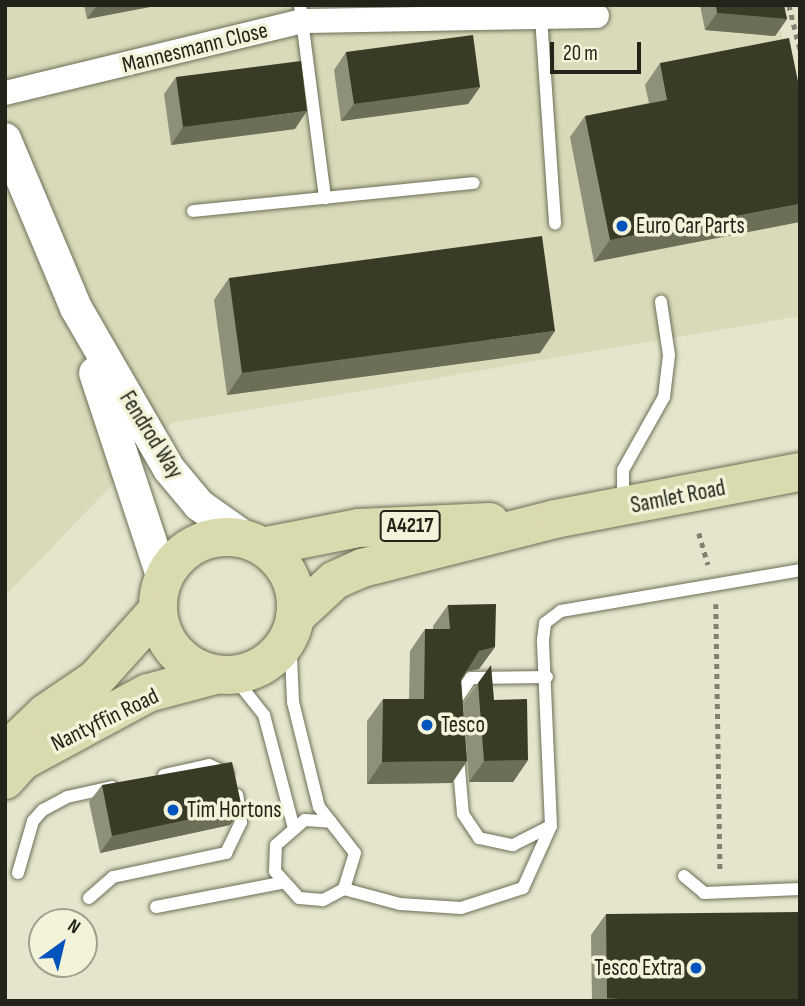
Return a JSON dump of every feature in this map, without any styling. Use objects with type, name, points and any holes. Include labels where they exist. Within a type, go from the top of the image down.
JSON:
[{"type":"main road","name":"Samlet Road","points":[[293,626],[335,580],[362,568],[555,519],[800,472]]},
{"type":"main road","name":"Samlet Road","points":[[259,544],[359,528],[555,519]]},
{"type":"main road","points":[[230,537],[259,544],[291,580],[293,626],[267,663],[224,675],[197,670],[169,645],[160,595],[189,548],[230,537]]},
{"type":"main road","name":"Nantyffin Road","points":[[10,757],[46,713],[96,679],[160,595]]},
{"type":"main road","name":"Nantyffin Road","points":[[10,757],[148,693],[224,675]]},
{"type":"street","name":"Mannesmann Close","points":[[5,93],[302,13],[541,17],[571,11],[597,16]]},
{"type":"street","name":"Fendrod Way","points":[[5,139],[76,309],[160,595]]},
{"type":"street","name":"Fendrod Way","points":[[76,309],[169,469],[199,505],[259,544]]},
{"type":"lane","points":[[302,13],[325,198]]},
{"type":"lane","points":[[541,17],[555,223]]},
{"type":"lane","points":[[193,211],[474,183]]},
{"type":"lane","points":[[623,508],[623,470],[664,397],[668,355],[661,302]]},
{"type":"lane","points":[[156,907],[281,883],[311,901],[344,889],[400,904],[489,904],[523,888],[551,826],[545,623],[561,611],[800,570]]},
{"type":"lane","points":[[293,626],[293,702],[319,807],[355,852],[344,889]]},
{"type":"lane","points":[[224,675],[264,715],[293,825]]},
{"type":"lane","points":[[455,715],[454,702],[471,678],[547,677]]},
{"type":"lane","points":[[457,739],[463,814],[479,838],[513,845],[551,826]]},
{"type":"lane","points":[[18,873],[33,821],[43,810],[67,797],[217,766],[235,785],[239,833],[218,857],[113,877],[89,898]]},
{"type":"lane","points":[[281,883],[276,845],[293,825],[331,822]]},
{"type":"lane","points":[[684,876],[694,888],[722,894],[800,889]]},
{"type":"path","points":[[789,5],[800,49]]},
{"type":"path","points":[[699,533],[712,583],[722,894]]},
{"type":"shaded area","points":[[5,5],[774,5],[800,104],[800,316],[172,423],[5,596]]},
{"type":"building","points":[[716,5],[784,5],[787,19],[717,13]]},
{"type":"building","points":[[473,35],[480,87],[354,104],[346,52]]},
{"type":"building","points":[[789,38],[800,91],[800,204],[610,240],[585,116],[667,100],[660,63]]},
{"type":"building","points":[[301,61],[307,111],[183,127],[176,77]]},
{"type":"building","points":[[542,236],[555,331],[242,373],[229,278]]},
{"type":"building","points":[[496,604],[495,647],[479,651],[461,680],[467,761],[382,762],[383,699],[424,699],[425,629],[450,629],[448,605]]},
{"type":"building","points":[[491,665],[494,700],[527,699],[528,760],[484,761],[478,683]]},
{"type":"building","points":[[232,762],[242,808],[112,836],[102,785]]},
{"type":"building","name":"Tesco Extra","points":[[800,912],[800,1001],[620,1001],[607,998],[606,914]]},
{"type":"place","name":"Euro Car Parts","points":[[622,226]]},
{"type":"place","name":"Tesco","points":[[427,725]]},
{"type":"place","name":"Tim Hortons","points":[[173,810]]},
{"type":"place","name":"Tesco Extra","points":[[696,968]]}]
